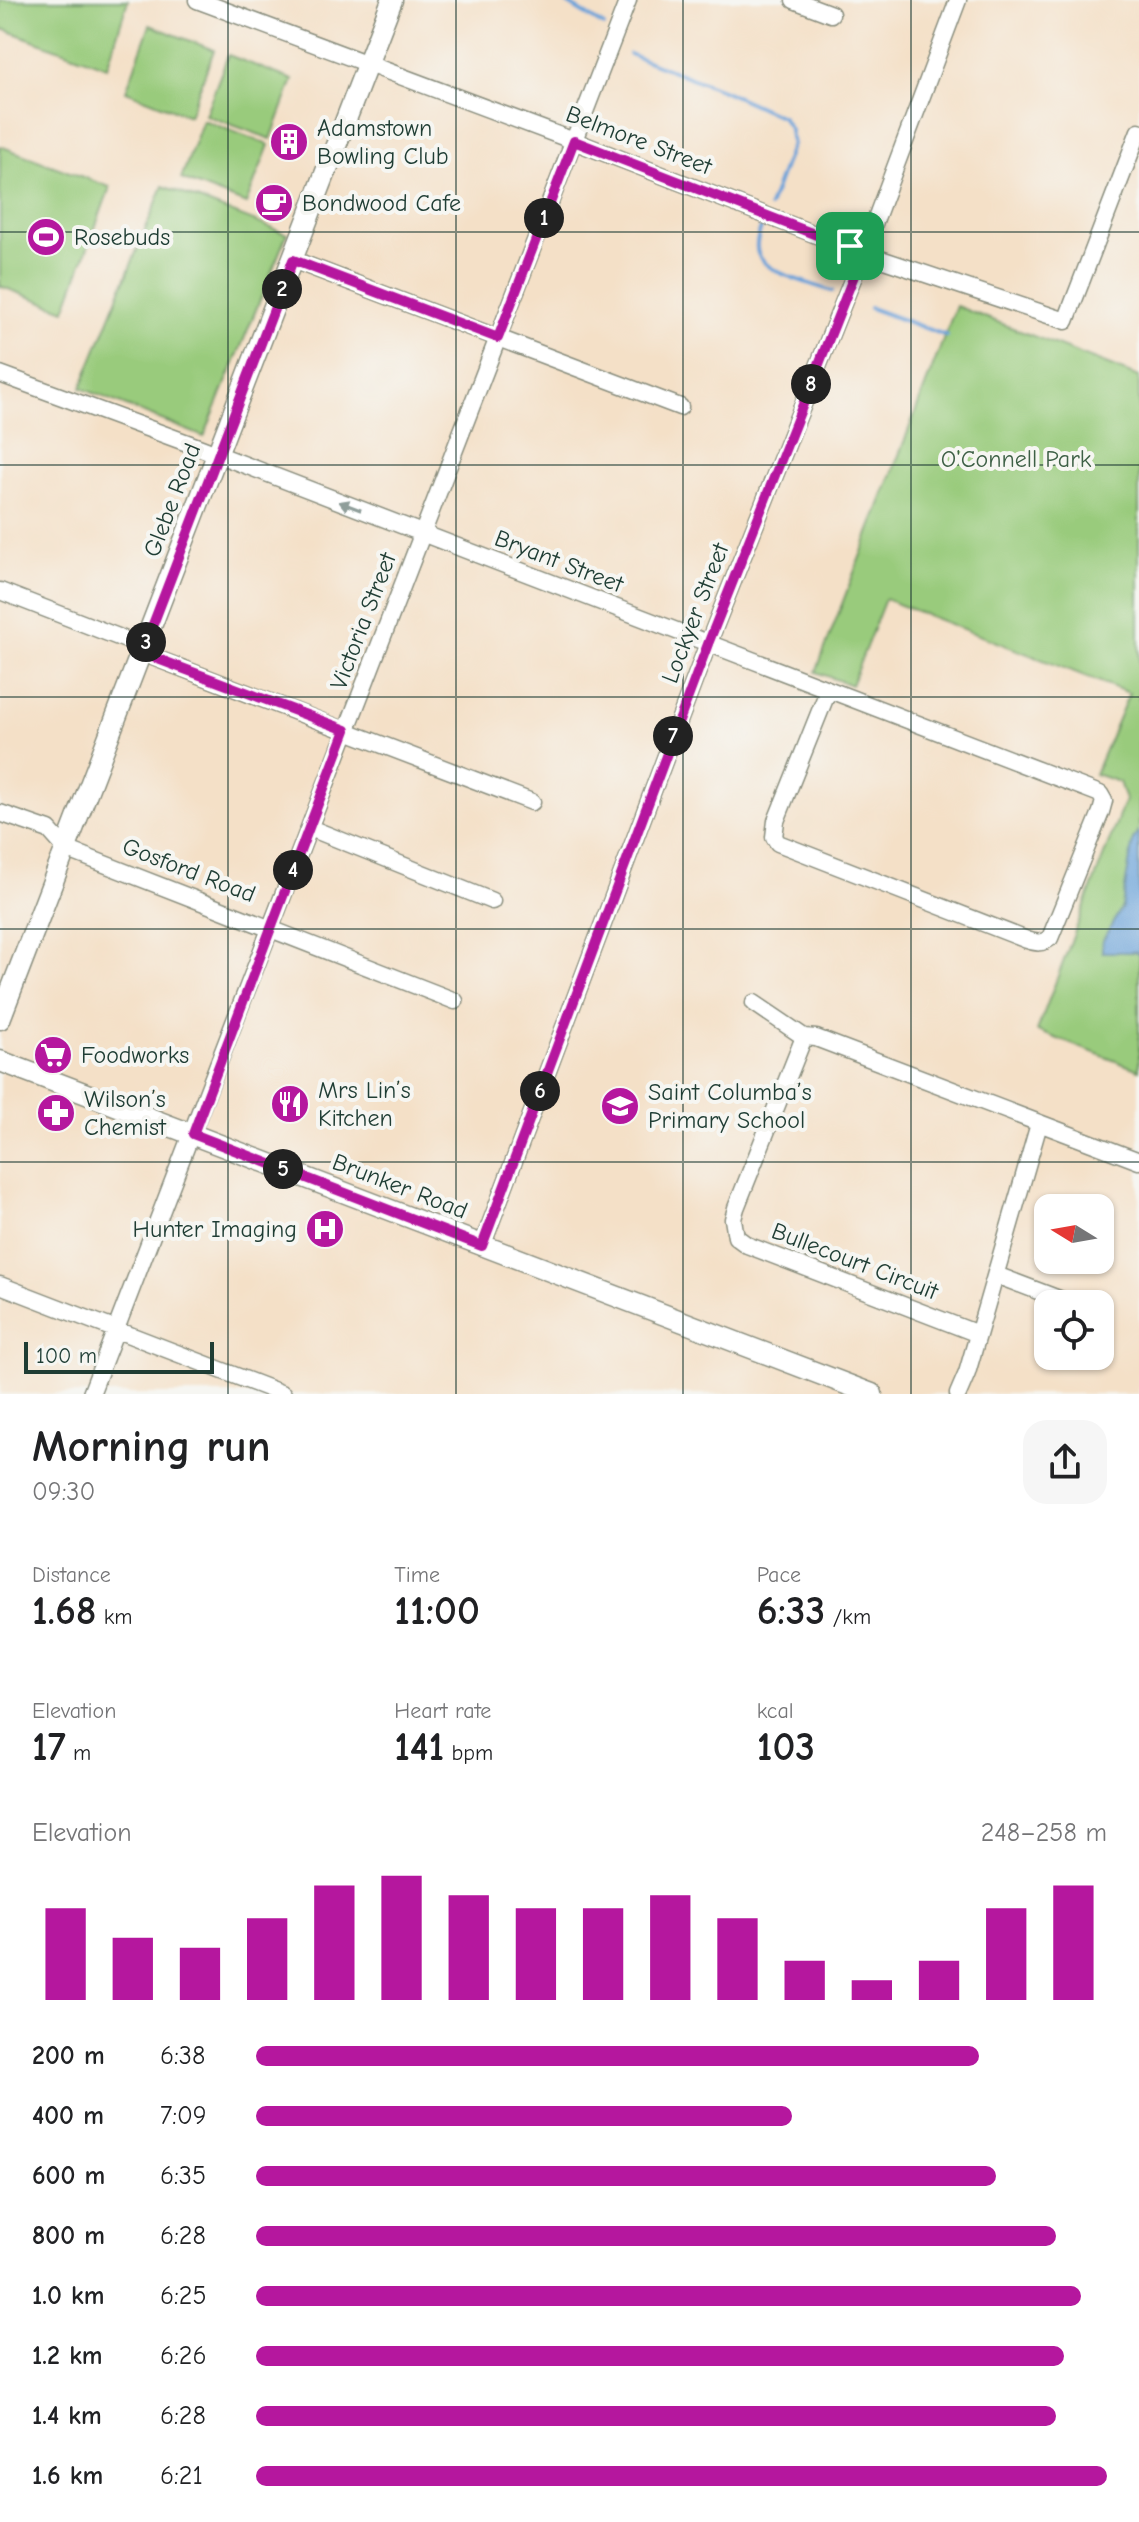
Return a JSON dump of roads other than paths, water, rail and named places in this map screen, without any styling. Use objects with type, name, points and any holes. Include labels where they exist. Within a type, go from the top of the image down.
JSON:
[{"type":"main road","name":"Glebe Road","points":[[0,1019],[392,0]]},
{"type":"main road","name":"Brunker Road","points":[[0,1061],[872,1394]]},
{"type":"street","name":"Belmore Street","points":[[197,0],[863,253],[1066,321],[1139,131]]},
{"type":"street","name":"Victoria Street","points":[[91,1394],[628,0]]},
{"type":"street","points":[[794,0],[831,14]]},
{"type":"street","name":"Lockyer Street","points":[[482,1246],[708,644],[863,253],[958,0]]},
{"type":"street","points":[[293,260],[680,407]]},
{"type":"street","name":"Bryant Street","points":[[0,374],[1100,794],[1104,801],[1101,812],[1053,933],[1045,942],[1027,940],[778,843],[774,837],[776,821],[828,691]]},
{"type":"street","points":[[0,591],[532,802]]},
{"type":"street","name":"Gosford Road","points":[[0,813],[49,830],[66,849],[455,1001]]},
{"type":"street","points":[[310,828],[492,901]]},
{"type":"street","points":[[754,1003],[804,1037],[816,1038],[1139,1161]]},
{"type":"street","name":"Bullecourt Circuit","points":[[804,1037],[736,1208],[733,1219],[736,1237],[747,1245],[978,1334]]},
{"type":"street","points":[[958,1394],[1039,1124]]},
{"type":"street","points":[[996,1275],[1035,1290]]},
{"type":"street","points":[[0,1285],[283,1394]]},
{"type":"water","points":[[1139,832],[1139,955],[1135,952],[1102,952],[1102,942],[1122,907],[1133,840]]},
{"type":"waterway","points":[[562,0],[604,26]]},
{"type":"waterway","points":[[629,54],[782,117],[790,130],[792,144],[769,207]]},
{"type":"waterway","points":[[761,228],[757,248],[766,264],[787,276],[832,291]]},
{"type":"waterway","points":[[870,308],[947,336]]},
{"type":"place","name":"Adamstown Bowling Club","points":[[289,142]]},
{"type":"place","name":"Bondwood Cafe","points":[[274,203]]},
{"type":"place","name":"Rosebuds","points":[[46,237]]},
{"type":"place","name":"Foodworks","points":[[53,1055]]},
{"type":"place","name":"Mrs Lin’s Kitchen","points":[[290,1104]]},
{"type":"place","name":"Saint Columba’s Primary School","points":[[620,1106]]},
{"type":"place","name":"Wilson’s Chemist","points":[[56,1113]]},
{"type":"place","name":"Hunter Imaging","points":[[325,1229]]},
{"type":"park label","name":"O'Connell Park","points":[[1016,459]]}]
